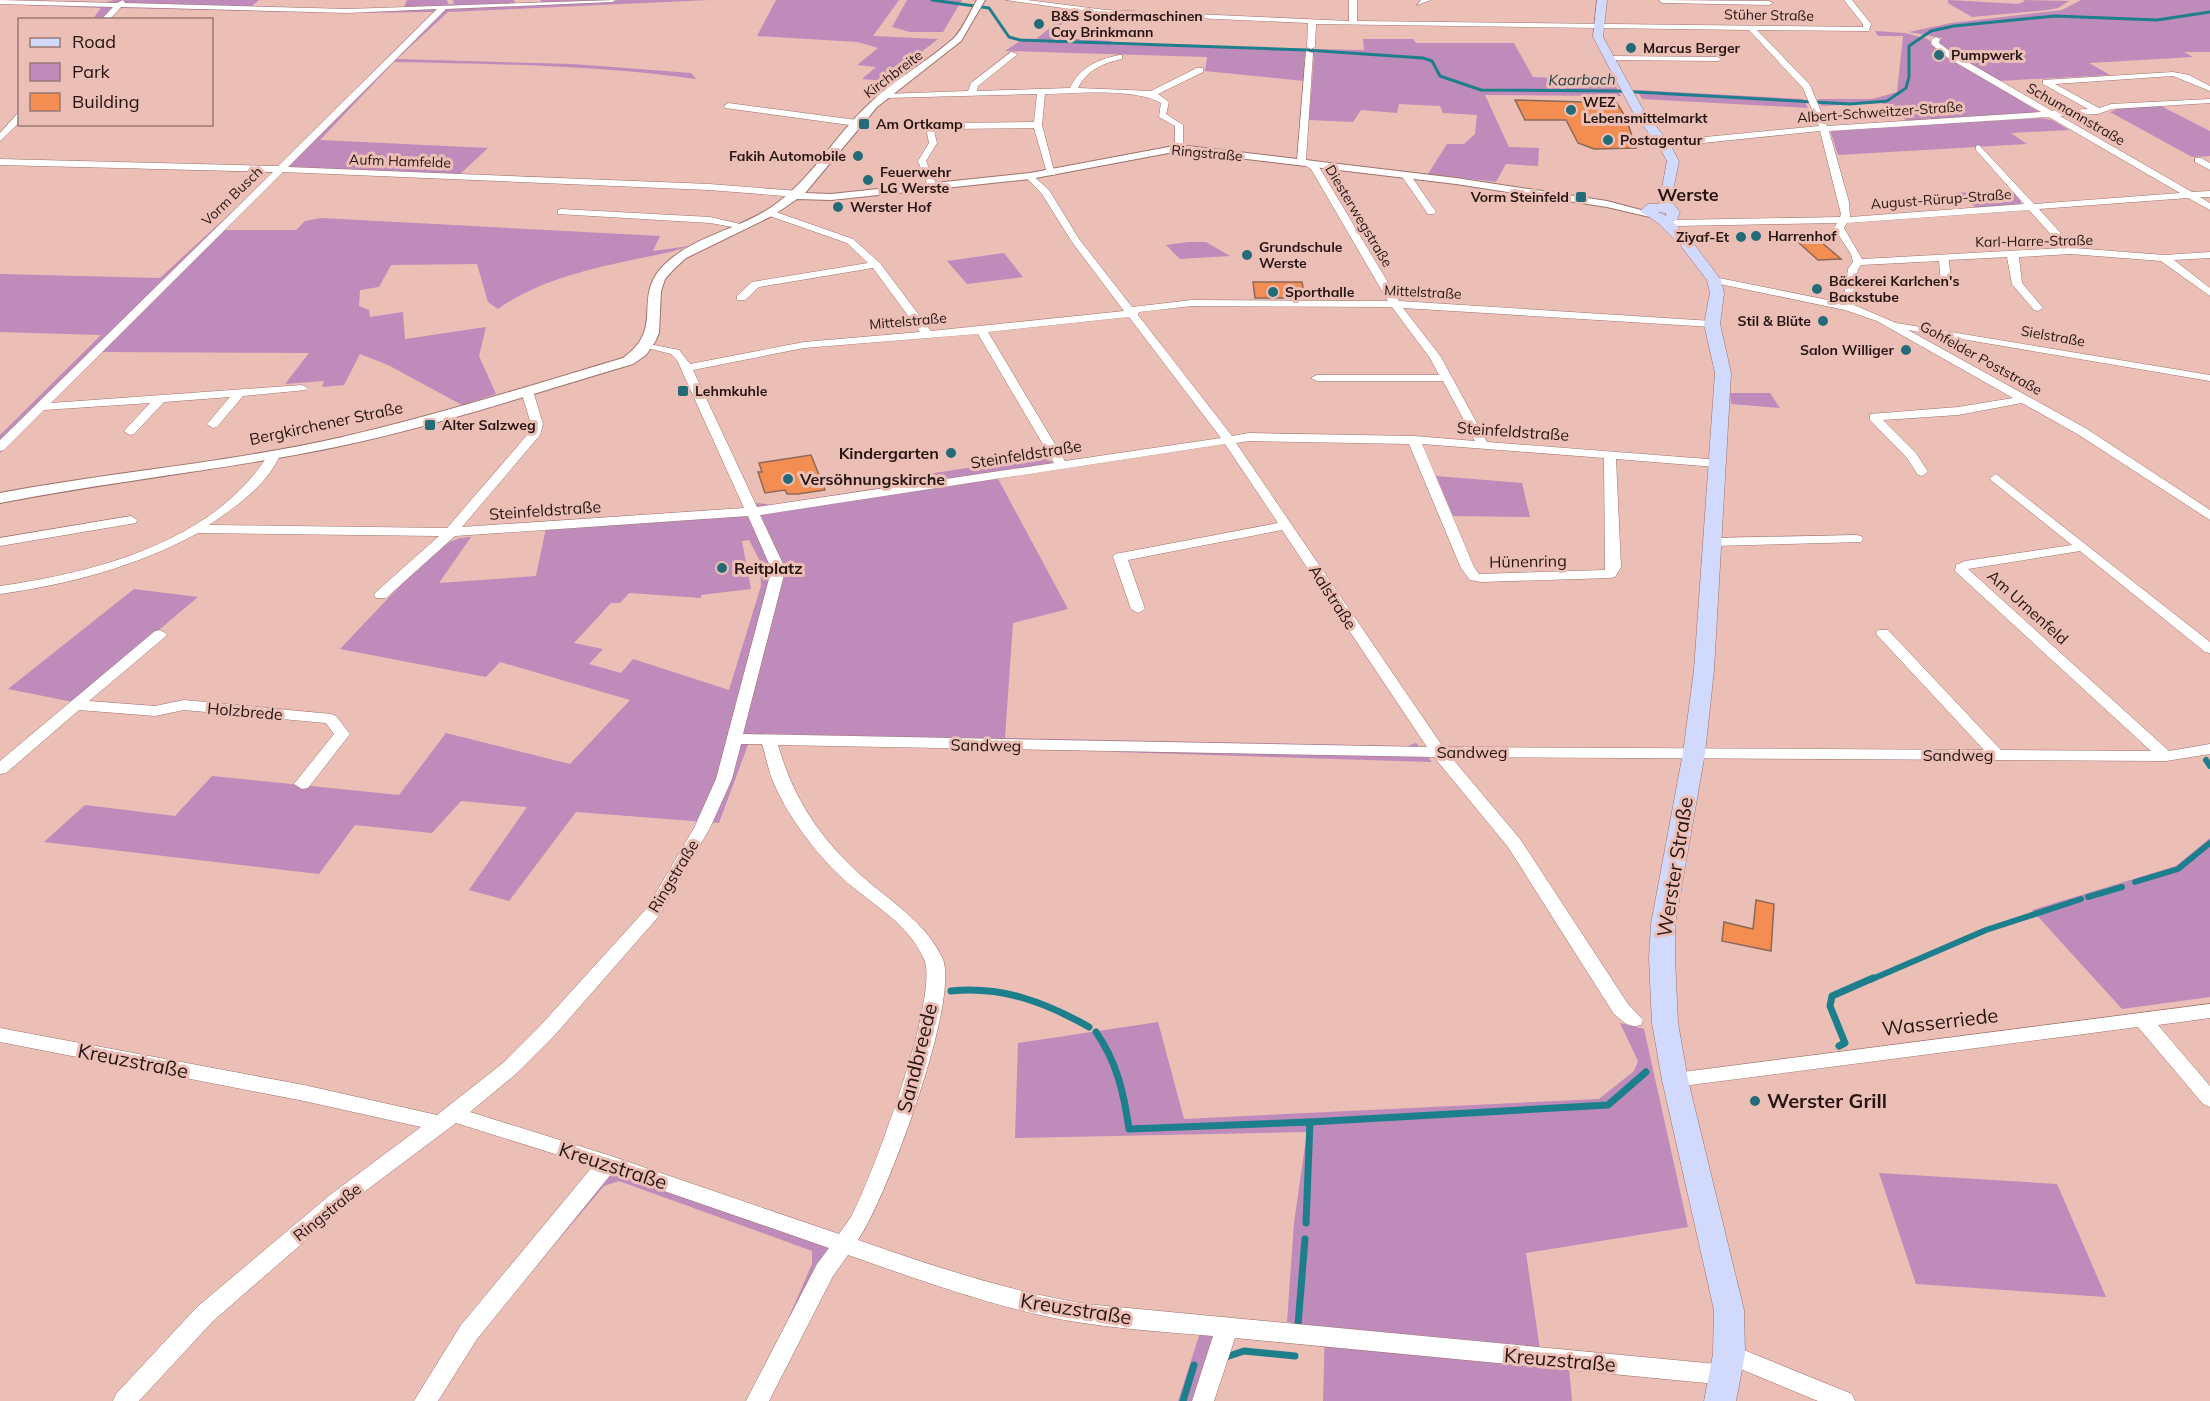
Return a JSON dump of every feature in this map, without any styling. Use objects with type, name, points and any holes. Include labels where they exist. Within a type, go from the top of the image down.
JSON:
[{"type":"main road","points":[[1602,0],[1598,37],[1643,119],[1665,144],[1673,161],[1662,212],[1663,220],[1686,243]]},
{"type":"main road","points":[[1662,212],[1714,280]]},
{"type":"main road","name":"Werster Straße","points":[[1714,280],[1717,293],[1712,324],[1723,374],[1704,669],[1694,753],[1663,924],[1665,1023],[1675,1080],[1729,1310],[1725,1377]]},
{"type":"street","points":[[106,18],[117,5],[125,0]]},
{"type":"street","points":[[0,2],[347,11],[612,0]]},
{"type":"street","name":"Stüher Straße","points":[[1010,0],[1106,12],[1312,22],[1866,29],[1867,24],[1848,0]]},
{"type":"street","points":[[1353,0],[1353,23]]},
{"type":"street","points":[[1662,1],[1769,1],[1774,11]]},
{"type":"street","name":"Kirchbreite","points":[[796,195],[857,123],[885,96],[958,39],[980,3]]},
{"type":"street","name":"Vorm Busch","points":[[0,447],[444,8]]},
{"type":"street","points":[[1779,20],[1785,28]]},
{"type":"street","name":"Diesterwegstraße","points":[[1312,22],[1300,161],[1314,166],[1395,304],[1448,378],[1483,445]]},
{"type":"street","points":[[1751,28],[1807,87],[1824,129],[1846,214],[1839,228],[1856,254],[1858,262],[1853,269],[1848,307]]},
{"type":"street","name":"Schumannstraße","points":[[1936,39],[1936,46],[2210,207]]},
{"type":"street","points":[[972,93],[974,85],[1014,54]]},
{"type":"street","points":[[1073,90],[1079,75],[1108,59],[1119,57]]},
{"type":"street","points":[[1610,58],[1718,58]]},
{"type":"street","points":[[1152,94],[1200,70]]},
{"type":"street","points":[[2098,111],[2046,82],[2173,74],[2186,77],[2210,89]]},
{"type":"street","points":[[885,96],[1041,90],[1152,94],[1165,102],[1162,115],[1179,125],[1179,148]]},
{"type":"street","points":[[1041,90],[1038,125],[1052,173]]},
{"type":"street","name":"Albert-Schweitzer-Straße","points":[[1665,144],[1824,129],[2052,116],[2098,111],[2111,107],[2210,101]]},
{"type":"street","points":[[728,106],[857,123]]},
{"type":"street","points":[[0,138],[18,118]]},
{"type":"street","points":[[931,184],[922,161],[933,143],[929,129],[947,126],[1038,125]]},
{"type":"street","name":"Ringstraße","points":[[796,195],[831,197],[931,184],[1030,176],[1153,151],[1179,148],[1406,175],[1662,212]]},
{"type":"street","points":[[1979,148],[2071,251]]},
{"type":"street","points":[[2198,160],[2210,167]]},
{"type":"street","name":"Aufm Hamfelde","points":[[0,162],[281,169],[709,187],[796,195]]},
{"type":"street","points":[[1406,175],[1431,212]]},
{"type":"street","name":"Aalstraße","points":[[1030,176],[1046,192],[1075,240],[1133,311],[1228,439],[1438,752],[1514,843],[1620,1009],[1634,1020]]},
{"type":"street","name":"August-Rürup-Straße","points":[[1662,212],[1842,220],[2210,194]]},
{"type":"street","points":[[648,345],[654,334],[655,295],[659,279],[682,255],[770,213],[796,195]]},
{"type":"street","points":[[561,212],[710,220],[744,226]]},
{"type":"street","points":[[770,213],[850,242],[876,265],[928,335]]},
{"type":"street","name":"Karl-Harre-Straße","points":[[1858,262],[2071,251],[2164,258],[2210,255]]},
{"type":"street","points":[[2009,254],[2014,257],[2017,284],[2038,308]]},
{"type":"street","points":[[1942,257],[1946,284]]},
{"type":"street","points":[[2164,258],[2210,293]]},
{"type":"street","points":[[741,298],[756,284],[876,265]]},
{"type":"street","name":"Gohfelder Poststraße","points":[[1714,280],[1848,307],[1890,325],[2024,399],[2140,467],[2210,516]]},
{"type":"street","name":"Mittelstraße","points":[[687,368],[804,345],[981,330],[1192,303],[1395,304],[1712,324]]},
{"type":"street","name":"Sielstraße","points":[[1890,325],[2210,378]]},
{"type":"street","points":[[981,330],[1061,465]]},
{"type":"street","name":"Ringstraße","points":[[124,1401],[205,1314],[337,1201],[447,1119],[510,1068],[547,1031],[652,912],[702,828],[723,779],[777,576],[777,566],[687,368],[675,352],[648,345]]},
{"type":"street","name":"Bergkirchener Straße","points":[[0,498],[77,483],[274,455],[350,440],[606,369],[634,357],[648,345]]},
{"type":"street","points":[[1317,378],[1448,378]]},
{"type":"street","points":[[41,407],[302,388]]},
{"type":"street","points":[[381,595],[452,532],[537,429],[527,391]]},
{"type":"street","points":[[213,424],[239,393]]},
{"type":"street","points":[[130,431],[160,399]]},
{"type":"street","points":[[1922,472],[1912,456],[1874,417],[1958,411],[2024,399]]},
{"type":"street","name":"Steinfeldstraße","points":[[197,529],[452,532],[751,512],[1228,439],[1358,437],[1716,463]]},
{"type":"street","name":"Hünenring","points":[[1414,440],[1468,568],[1474,577],[1481,578],[1610,574],[1614,567],[1610,454]]},
{"type":"street","points":[[0,590],[61,581],[95,572],[197,529],[241,495],[266,470],[274,455]]},
{"type":"street","points":[[1996,478],[2210,648]]},
{"type":"street","points":[[0,542],[131,520]]},
{"type":"street","points":[[1138,609],[1120,557],[1287,525]]},
{"type":"street","points":[[1713,542],[1856,539]]},
{"type":"street","name":"Am Urnenfeld","points":[[2083,547],[1965,565],[1962,572],[2166,756]]},
{"type":"street","points":[[1883,633],[1997,755]]},
{"type":"street","points":[[0,769],[160,634]]},
{"type":"street","name":"Holzbrede","points":[[77,705],[154,711],[184,705],[331,719],[342,734],[302,784]]},
{"type":"street","name":"Sandweg","points":[[734,740],[1438,752],[2166,756],[2210,749]]},
{"type":"street","name":"Sandbreede","points":[[757,1401],[825,1270],[862,1218],[884,1167],[914,1078],[936,979],[934,959],[915,931],[899,914],[843,869],[806,825],[780,779],[769,740]]},
{"type":"street","name":"Wasserriede","points":[[1675,1080],[2210,1011]]},
{"type":"street","points":[[2143,1020],[2210,1099]]},
{"type":"street","name":"Kreuzstraße","points":[[0,1035],[447,1119],[608,1163],[961,1286],[1041,1306],[1086,1314],[1725,1377],[1844,1401]]},
{"type":"street","points":[[425,1401],[469,1332],[608,1163]]},
{"type":"street","points":[[1203,1401],[1227,1328]]},
{"type":"green space","points":[[0,0],[105,2],[115,0],[259,0],[252,6],[343,10],[404,7],[407,0],[447,0],[448,4],[454,4],[453,0],[514,0],[515,3],[540,2],[541,0],[710,0],[448,12],[397,59],[573,64],[691,73],[696,79],[583,68],[394,62],[320,140],[488,148],[459,175],[290,168],[279,175],[225,230],[296,230],[305,221],[321,218],[660,236],[653,251],[689,246],[564,277],[529,291],[498,309],[488,302],[477,264],[391,265],[379,287],[360,290],[359,306],[369,310],[370,317],[403,312],[405,339],[486,327],[479,356],[496,394],[462,405],[388,365],[360,354],[344,385],[322,387],[324,381],[285,384],[309,353],[101,352],[0,453],[0,435],[101,335],[0,332],[0,274],[160,278],[274,173],[0,160],[278,166],[433,12],[346,13],[123,8],[117,9],[109,18],[94,18],[101,8],[0,4]]},
{"type":"green space","points":[[776,0],[899,0],[873,36],[938,39],[884,81],[862,79],[876,67],[857,65],[878,48],[858,42],[757,36]]},
{"type":"green space","points":[[907,0],[962,0],[943,32],[910,32],[892,27]]},
{"type":"green space","points":[[1005,0],[1079,7],[1049,37],[1111,41],[1110,45],[1364,50],[1363,39],[1413,39],[1416,43],[1514,43],[1533,77],[1613,81],[1621,96],[1485,95],[1509,147],[1539,148],[1538,166],[1506,164],[1496,182],[1428,174],[1447,144],[1464,144],[1475,134],[1477,115],[1443,113],[1440,106],[1399,104],[1397,113],[1361,110],[1353,122],[1309,120],[1314,57],[1304,57],[1304,81],[1205,71],[1207,57],[1005,51],[1020,41],[1035,40],[1073,9]]},
{"type":"green space","points":[[1948,0],[2018,4],[2025,1],[2023,0],[2069,1],[2058,8],[2048,10],[1972,17],[1948,3]]},
{"type":"green space","points":[[2081,0],[2210,0],[2210,52],[2184,52],[2193,57],[2089,63],[2110,75],[1998,81],[1940,46],[1939,42],[1942,38],[1909,32],[1951,23],[2062,10]]},
{"type":"green space","points":[[1875,31],[1905,33],[1928,39],[1938,50],[2039,112],[2036,115],[1909,122],[1882,103],[1821,106],[1818,99],[1872,99],[1897,92],[1903,36],[1878,36]]},
{"type":"green space","points":[[1637,90],[1803,99],[1808,108],[1642,99]]},
{"type":"green space","points":[[2157,104],[2210,131],[2210,156],[2192,157],[2110,112],[2116,110],[2115,108]]},
{"type":"green space","points":[[2040,118],[2052,120],[2069,130],[2011,133],[2027,144],[1838,155],[1830,130]]},
{"type":"green space","points":[[2012,190],[2021,201],[2020,205],[1977,208],[1954,193]]},
{"type":"green space","points":[[1206,242],[1230,256],[1180,259],[1166,245]]},
{"type":"green space","points":[[1004,253],[1023,277],[967,284],[947,261]]},
{"type":"green space","points":[[1730,393],[1770,393],[1780,408],[1731,404]]},
{"type":"green space","points":[[1040,457],[1057,464],[996,475],[1068,609],[1013,623],[1005,738],[1408,746],[1416,743],[1432,762],[1115,752],[1115,748],[749,742],[719,823],[576,812],[509,901],[469,890],[527,807],[461,801],[432,833],[355,825],[319,874],[44,842],[85,805],[175,816],[212,776],[399,795],[446,733],[570,764],[630,700],[500,662],[486,677],[340,649],[415,570],[444,544],[460,538],[471,537],[439,583],[536,576],[546,528],[736,513],[758,503],[771,505],[897,485],[895,479]],"holes":[[[749,540],[760,561],[761,586],[729,690],[633,659],[621,673],[589,664],[603,649],[574,643],[611,603],[620,603],[629,593],[701,598],[701,595],[751,589],[742,541]]]},
{"type":"green space","points":[[1436,476],[1522,483],[1530,517],[1453,516]]},
{"type":"green space","points":[[134,589],[198,597],[73,702],[8,689]]},
{"type":"green space","points":[[2210,838],[2210,997],[2122,1009],[2032,910],[2176,866]]},
{"type":"green space","points":[[1158,1022],[1184,1119],[1599,1099],[1634,1071],[1638,1061],[1620,1023],[1644,1029],[1688,1227],[1526,1253],[1542,1364],[1569,1367],[1572,1401],[1323,1401],[1325,1328],[1287,1322],[1294,1223],[1307,1132],[1015,1138],[1018,1043]]},
{"type":"green space","points":[[599,1165],[846,1249],[775,1349],[812,1264],[812,1251],[619,1181],[604,1186],[478,1335],[416,1401]]},
{"type":"green space","points":[[1879,1173],[2057,1184],[2106,1297],[1916,1284]]},
{"type":"green space","points":[[1200,1333],[1225,1336],[1208,1401],[1178,1401]]},
{"type":"building","points":[[1515,100],[1617,103],[1626,118],[1636,148],[1594,149],[1578,143],[1566,120],[1525,120]]},
{"type":"building","points":[[1821,242],[1841,259],[1818,260],[1799,243]]},
{"type":"building","name":"Sporthalle","points":[[1253,282],[1302,282],[1305,298],[1255,298]]},
{"type":"building","name":"Versöhnungskirche","points":[[811,455],[825,490],[798,494],[787,494],[785,490],[765,493],[758,472],[762,472],[759,463]]},
{"type":"building","points":[[1756,900],[1774,904],[1771,951],[1722,941],[1724,922],[1753,929]]},
{"type":"waterway","name":"Kaarbach","points":[[932,0],[989,8],[1009,37],[1020,40],[1306,50],[1423,58],[1432,61],[1440,76],[1481,90],[1618,91],[1850,104],[1887,101],[1906,88],[1909,77],[1909,46],[1931,31],[1954,26],[2055,16],[2157,20],[2210,12]]},
{"type":"waterway","points":[[2206,760],[2210,766]]},
{"type":"waterway","points":[[2135,882],[2178,869],[2210,843]]},
{"type":"waterway","points":[[2088,897],[2122,887]]},
{"type":"waterway","points":[[1870,980],[1986,930],[2081,899]]},
{"type":"waterway","points":[[1839,1046],[1845,1043],[1830,1006],[1832,996],[1873,978]]},
{"type":"waterway","points":[[951,991],[988,991],[1023,998],[1056,1010],[1089,1027]]},
{"type":"waterway","points":[[1096,1032],[1114,1067],[1125,1103],[1129,1129],[1310,1122]]},
{"type":"waterway","points":[[1310,1122],[1608,1105],[1646,1072]]},
{"type":"waterway","points":[[1306,1223],[1310,1122]]},
{"type":"waterway","points":[[1298,1325],[1305,1239]]},
{"type":"waterway","points":[[1226,1357],[1244,1351],[1295,1356]]},
{"type":"waterway","points":[[1183,1401],[1194,1365]]},
{"type":"place","name":"B&S Sondermaschinen Cay Brinkmann","points":[[1039,24]]},
{"type":"place","name":"Marcus Berger","points":[[1631,48]]},
{"type":"place","name":"Pumpwerk","points":[[1939,55]]},
{"type":"place","name":"WEZ Lebensmittelmarkt","points":[[1571,110]]},
{"type":"place","name":"Am Ortkamp","points":[[864,124]]},
{"type":"place","name":"Postagentur","points":[[1608,140]]},
{"type":"place","name":"Fakih Automobile","points":[[858,156]]},
{"type":"place","name":"Feuerwehr LG Werste","points":[[868,180]]},
{"type":"place","name":"Vorm Steinfeld","points":[[1581,197]]},
{"type":"place","name":"Werster Hof","points":[[838,207]]},
{"type":"place","name":"Harrenhof","points":[[1756,236]]},
{"type":"place","name":"Ziyaf-Et","points":[[1741,237]]},
{"type":"place","name":"Grundschule Werste","points":[[1247,255]]},
{"type":"place","name":"Bäckerei Karlchen's Backstube","points":[[1817,289]]},
{"type":"place","name":"Sporthalle","points":[[1273,292]]},
{"type":"place","name":"Stil & Blüte","points":[[1823,321]]},
{"type":"place","name":"Salon Williger","points":[[1906,350]]},
{"type":"place","name":"Lehmkuhle","points":[[683,391]]},
{"type":"place","name":"Alter Salzweg","points":[[430,425]]},
{"type":"place","name":"Kindergarten","points":[[951,453]]},
{"type":"place","name":"Versöhnungskirche","points":[[788,479]]},
{"type":"place","name":"Reitplatz","points":[[722,568]]},
{"type":"place","name":"Werster Grill","points":[[1755,1101]]},
{"type":"district","name":"Werste","points":[[1688,195]]}]
